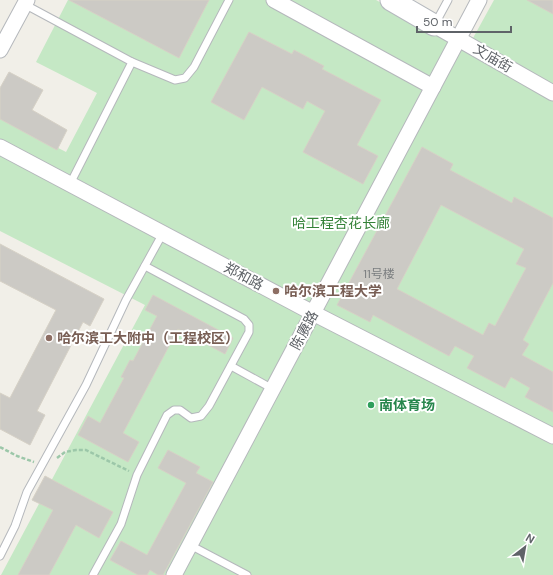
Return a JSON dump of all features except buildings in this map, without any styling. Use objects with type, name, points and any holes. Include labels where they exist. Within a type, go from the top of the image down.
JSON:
[{"type":"main road","name":"文庙街","points":[[390,0],[434,25]]},
{"type":"street","points":[[274,0],[433,87]]},
{"type":"street","name":"陈赓路","points":[[174,575],[479,0]]},
{"type":"street","points":[[0,50],[26,2]]},
{"type":"street","name":"文庙街","points":[[434,25],[553,93]]},
{"type":"street","name":"郑和路","points":[[0,147],[313,313],[553,436]]},
{"type":"lane","points":[[26,2],[132,62],[175,80],[185,78],[194,68],[229,0]]},
{"type":"lane","points":[[434,25],[448,0]]},
{"type":"lane","points":[[70,184],[132,62]]},
{"type":"lane","points":[[0,556],[15,526],[27,492],[86,385],[126,300],[163,233]]},
{"type":"lane","points":[[93,575],[121,524],[137,475],[167,415],[174,410],[180,410],[192,418],[201,416],[209,406],[249,332],[249,325],[244,319],[145,266]]},
{"type":"lane","points":[[231,366],[273,389]]},
{"type":"lane","points":[[190,545],[247,575]]},
{"type":"path","points":[[0,447],[17,456],[36,462],[56,459],[66,452],[86,450],[137,475]]},
{"type":"green space","name":"哈工程杏花长廊","points":[[68,0],[376,0],[467,49],[494,0],[553,0],[553,575],[1,575],[145,305],[0,231],[0,118],[66,152],[97,93],[36,62]]},
{"type":"place","name":"哈尔滨工程大学","points":[[276,291]]},
{"type":"place","name":"哈尔滨工大附中（工程校区）","points":[[49,338]]},
{"type":"place","name":"南体育场","points":[[371,405]]}]
